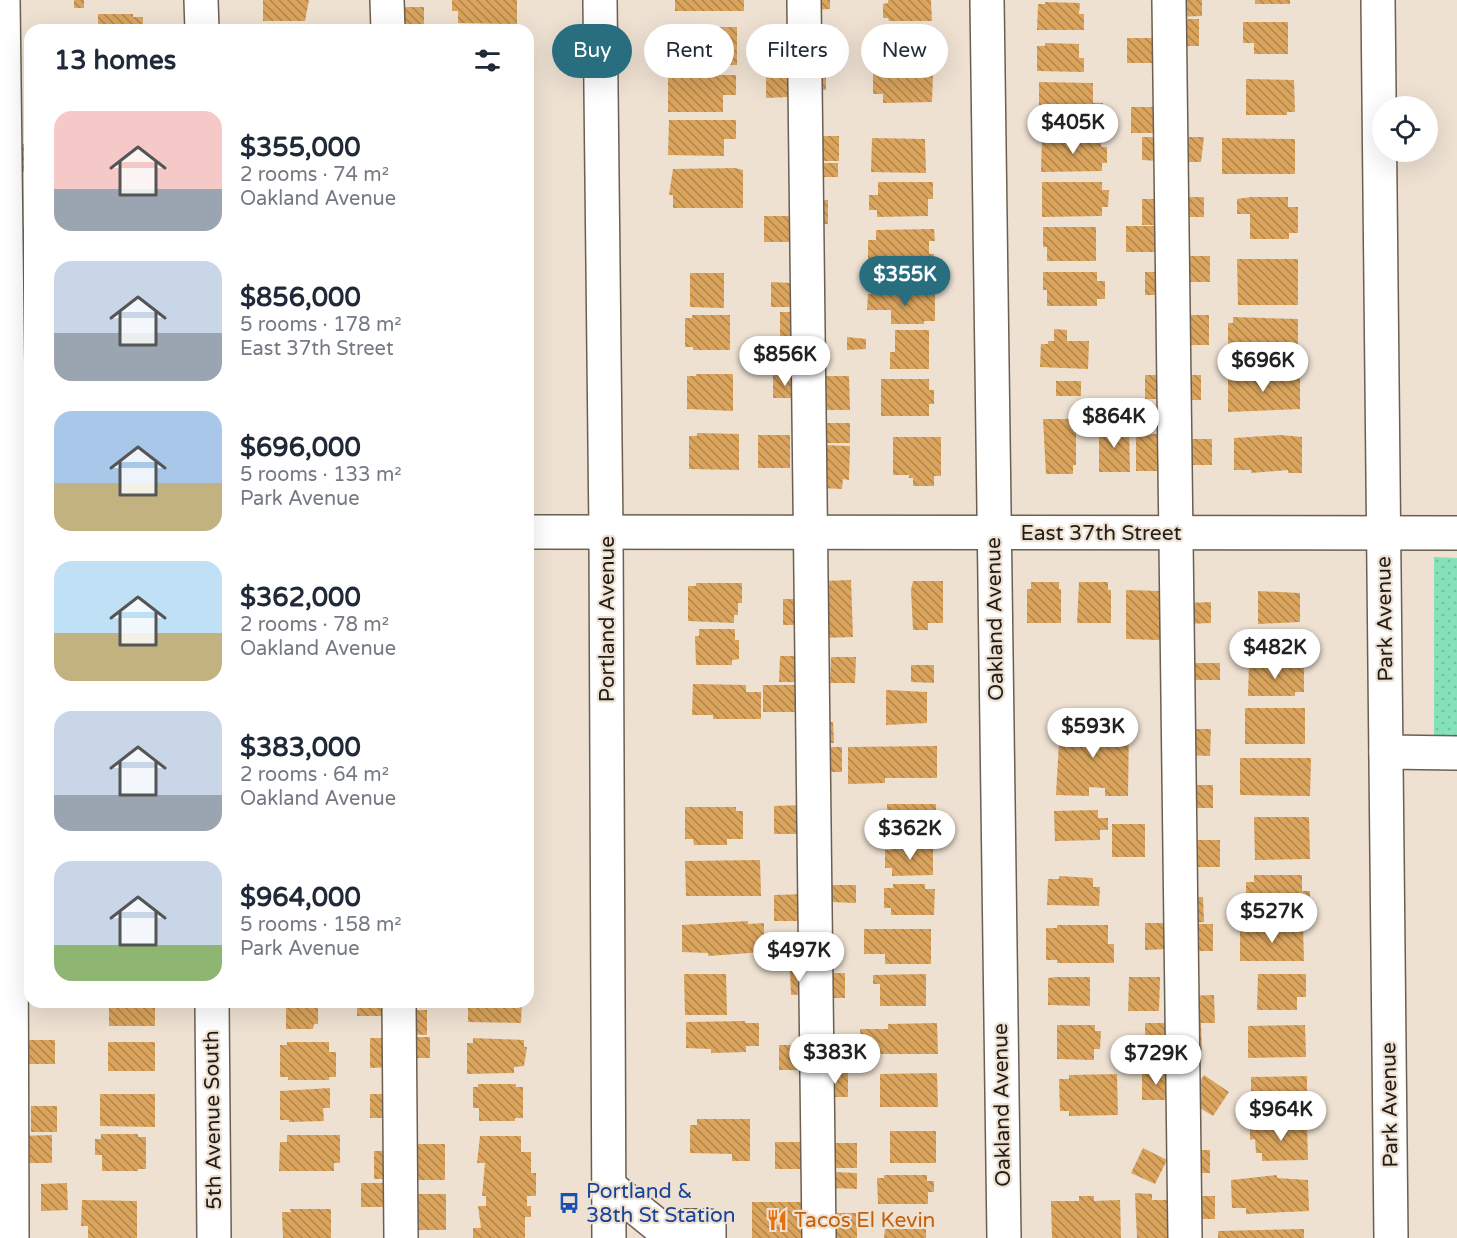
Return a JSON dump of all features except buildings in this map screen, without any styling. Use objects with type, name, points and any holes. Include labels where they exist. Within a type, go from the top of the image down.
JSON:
[{"type":"street","points":[[3,0],[13,534],[12,1238]]},
{"type":"street","points":[[201,0],[202,24]]},
{"type":"street","points":[[387,0],[388,24]]},
{"type":"street","name":"Portland Avenue","points":[[600,0],[606,532],[609,1238]]},
{"type":"street","points":[[804,0],[819,1238]]},
{"type":"street","name":"Oakland Avenue","points":[[987,0],[1004,1238]]},
{"type":"street","points":[[1169,0],[1185,1238]]},
{"type":"street","name":"Park Avenue","points":[[1378,0],[1391,1238]]},
{"type":"street","name":"East 37th Street","points":[[534,532],[1457,533]]},
{"type":"street","points":[[1386,752],[1457,753]]},
{"type":"street","name":"5th Avenue South","points":[[212,1008],[214,1238]]},
{"type":"street","points":[[399,1008],[401,1238]]},
{"type":"street","points":[[609,1186],[658,1226],[709,1226],[709,1238]]},
{"type":"green space","points":[[1434,557],[1457,558],[1457,745],[1434,745]]},
{"type":"place","name":"Portland & 38th St Station","points":[[569,1203]]},
{"type":"place","name":"Tacos El Kevin","points":[[777,1220]]}]
